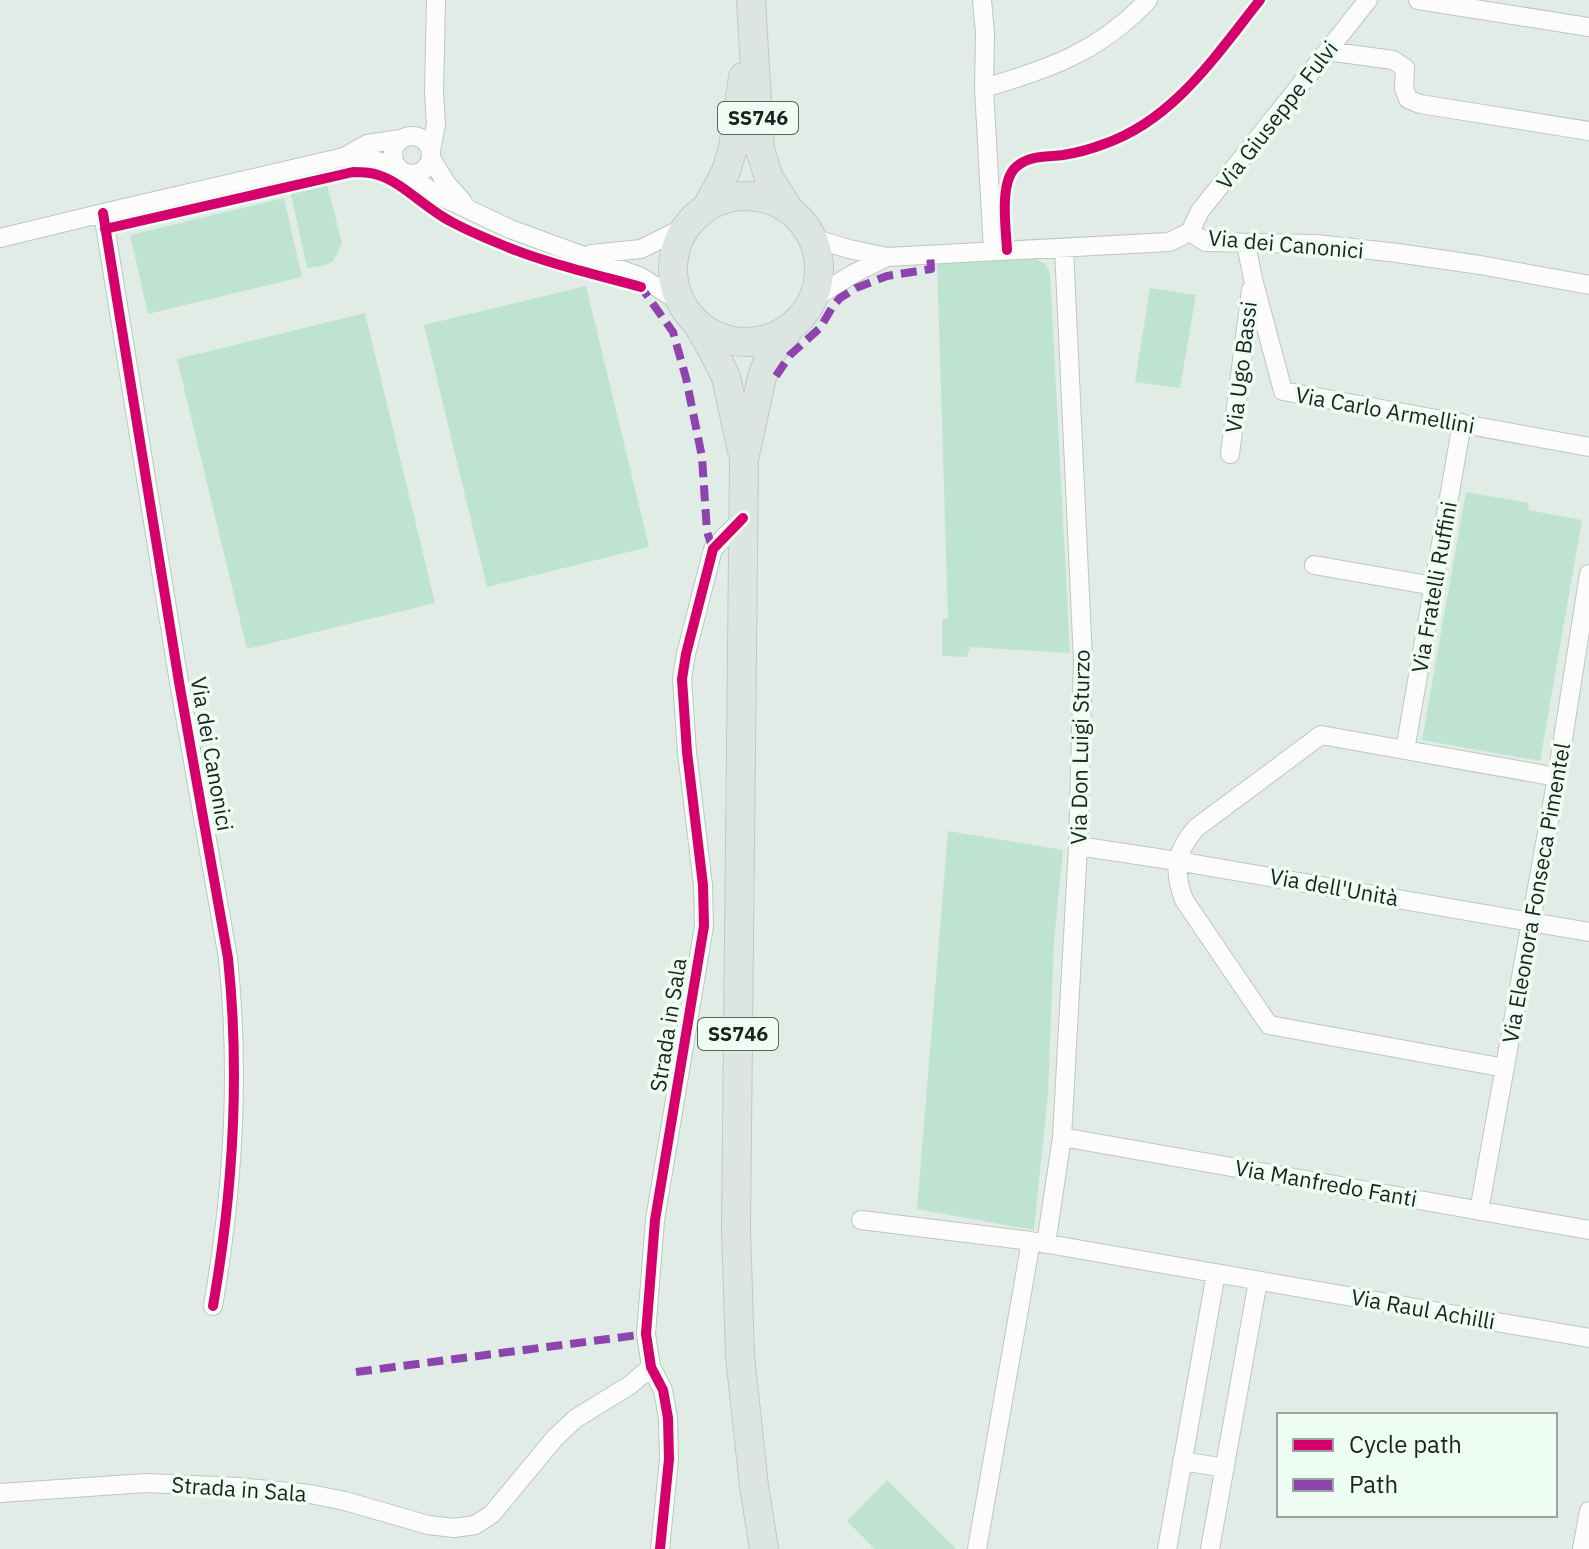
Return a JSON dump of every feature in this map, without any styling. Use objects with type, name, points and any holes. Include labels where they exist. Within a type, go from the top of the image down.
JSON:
[{"type":"main road","name":"SS746","points":[[751,8],[760,150],[769,178],[812,238],[818,258],[819,279],[813,299],[803,315],[771,353],[762,377],[744,459],[736,1229],[740,1356],[764,1549]]},
{"type":"main road","name":"SS746","points":[[744,459],[726,377],[674,284],[673,264],[677,244],[726,171],[733,148],[751,8]]},
{"type":"main road","name":"SS746","points":[[697,217],[728,198],[750,196],[771,201],[790,211]]},
{"type":"main road","points":[[689,314],[719,338],[743,343],[768,339],[790,328]]},
{"type":"street","points":[[344,157],[373,160],[402,170],[422,171],[428,166],[436,124],[436,0]]},
{"type":"street","points":[[982,0],[993,250]]},
{"type":"street","points":[[984,88],[1060,63],[1096,44],[1131,18],[1148,0]]},
{"type":"street","name":"Via Giuseppe Fulvi","points":[[1190,232],[1200,211],[1368,0]]},
{"type":"street","points":[[1418,0],[1589,27]]},
{"type":"street","points":[[1327,51],[1400,63],[1405,68],[1404,88],[1408,99],[1420,104],[1589,131]]},
{"type":"street","points":[[434,93],[421,118],[393,151],[393,159],[402,170],[434,193],[510,229],[641,277],[689,314]]},
{"type":"street","points":[[0,238],[344,157],[367,144],[404,137],[422,139],[428,144],[446,183],[470,210]]},
{"type":"street","name":"Via dei Canonici","points":[[103,213],[233,1003],[230,1177],[223,1250],[213,1306]]},
{"type":"street","points":[[582,255],[641,249],[697,217]]},
{"type":"street","name":"Via dei Canonici","points":[[812,238],[887,257],[1169,242],[1190,232],[1206,242],[1316,244],[1398,253],[1589,285]]},
{"type":"street","name":"Via Carlo Armellini","points":[[1246,244],[1283,391],[1589,447]]},
{"type":"street","name":"Via Don Luigi Sturzo","points":[[1039,1243],[1062,1137],[1078,846],[1083,661],[1064,248]]},
{"type":"street","name":"Via dei Canonici","points":[[813,299],[887,257]]},
{"type":"street","name":"Via Ugo Bassi","points":[[1230,454],[1253,279]]},
{"type":"street","name":"Via Fratelli Ruffini","points":[[1405,750],[1462,423]]},
{"type":"street","name":"Strada in Sala","points":[[660,1549],[669,1459],[668,1418],[663,1390],[651,1367],[646,1334],[655,1220],[704,926],[703,885],[687,752],[682,679],[713,549],[743,518]]},
{"type":"street","points":[[1314,565],[1434,586]]},
{"type":"street","name":"Via Eleonora Fonseca Pimentel","points":[[1479,1211],[1584,636],[1589,574]]},
{"type":"street","points":[[1505,1068],[1269,1025],[1184,900],[1177,861],[1186,839],[1196,828],[1321,735],[1557,777]]},
{"type":"street","name":"Via dell'Unità","points":[[1078,846],[1589,932]]},
{"type":"street","name":"Via Manfredo Fanti","points":[[1062,1137],[1589,1230]]},
{"type":"street","name":"Via Raul Achilli","points":[[861,1220],[1039,1243],[1589,1338]]},
{"type":"street","points":[[977,1549],[1039,1243]]},
{"type":"street","points":[[1167,1549],[1216,1273]]},
{"type":"street","points":[[1210,1549],[1258,1281]]},
{"type":"street","name":"Strada in Sala","points":[[0,1493],[146,1483],[238,1487],[334,1498],[428,1525],[454,1528],[475,1525],[492,1514],[554,1439],[575,1419],[630,1385],[651,1367]]},
{"type":"street","points":[[1182,1461],[1225,1468]]},
{"type":"street","points":[[1582,1549],[1589,1511]]},
{"type":"green space","points":[[326,180],[342,243],[333,261],[307,268],[290,190]]},
{"type":"green space","points":[[284,198],[302,277],[148,314],[130,235]]},
{"type":"green space","points":[[1037,259],[1046,265],[1050,273],[1070,653],[970,647],[967,657],[942,656],[942,619],[948,618],[937,261]]},
{"type":"green space","points":[[586,286],[649,547],[487,587],[424,325]]},
{"type":"green space","points":[[1150,288],[1196,295],[1180,388],[1135,382]]},
{"type":"green space","points":[[365,313],[435,603],[247,649],[177,359]]},
{"type":"green space","points":[[1466,492],[1529,503],[1528,510],[1582,520],[1540,761],[1422,740]]},
{"type":"green space","points":[[948,831],[1063,850],[1054,942],[1048,1094],[1034,1230],[917,1209]]},
{"type":"green space","points":[[887,1480],[956,1549],[875,1549],[847,1521]]},
{"type":"marked path","points":[[776,376],[790,355],[820,328],[840,298],[887,276],[931,269],[930,253]]},
{"type":"marked path","points":[[637,286],[641,287],[673,332],[702,457],[707,532],[713,549]]},
{"type":"marked path","points":[[356,1372],[646,1334]]},
{"type":"cycle path","points":[[1007,250],[1005,194],[1016,167],[1032,158],[1068,154],[1099,146],[1152,119],[1192,84],[1260,0]]},
{"type":"cycle path","points":[[105,229],[353,172],[366,172],[387,178],[441,216],[517,251],[641,287]]},
{"type":"cycle path","points":[[103,213],[179,682],[228,958],[234,1089],[230,1176],[213,1306]]},
{"type":"cycle path","points":[[660,1549],[669,1459],[668,1418],[663,1390],[651,1367],[646,1334],[655,1220],[704,926],[703,885],[687,752],[682,679],[713,549],[743,518]]}]
